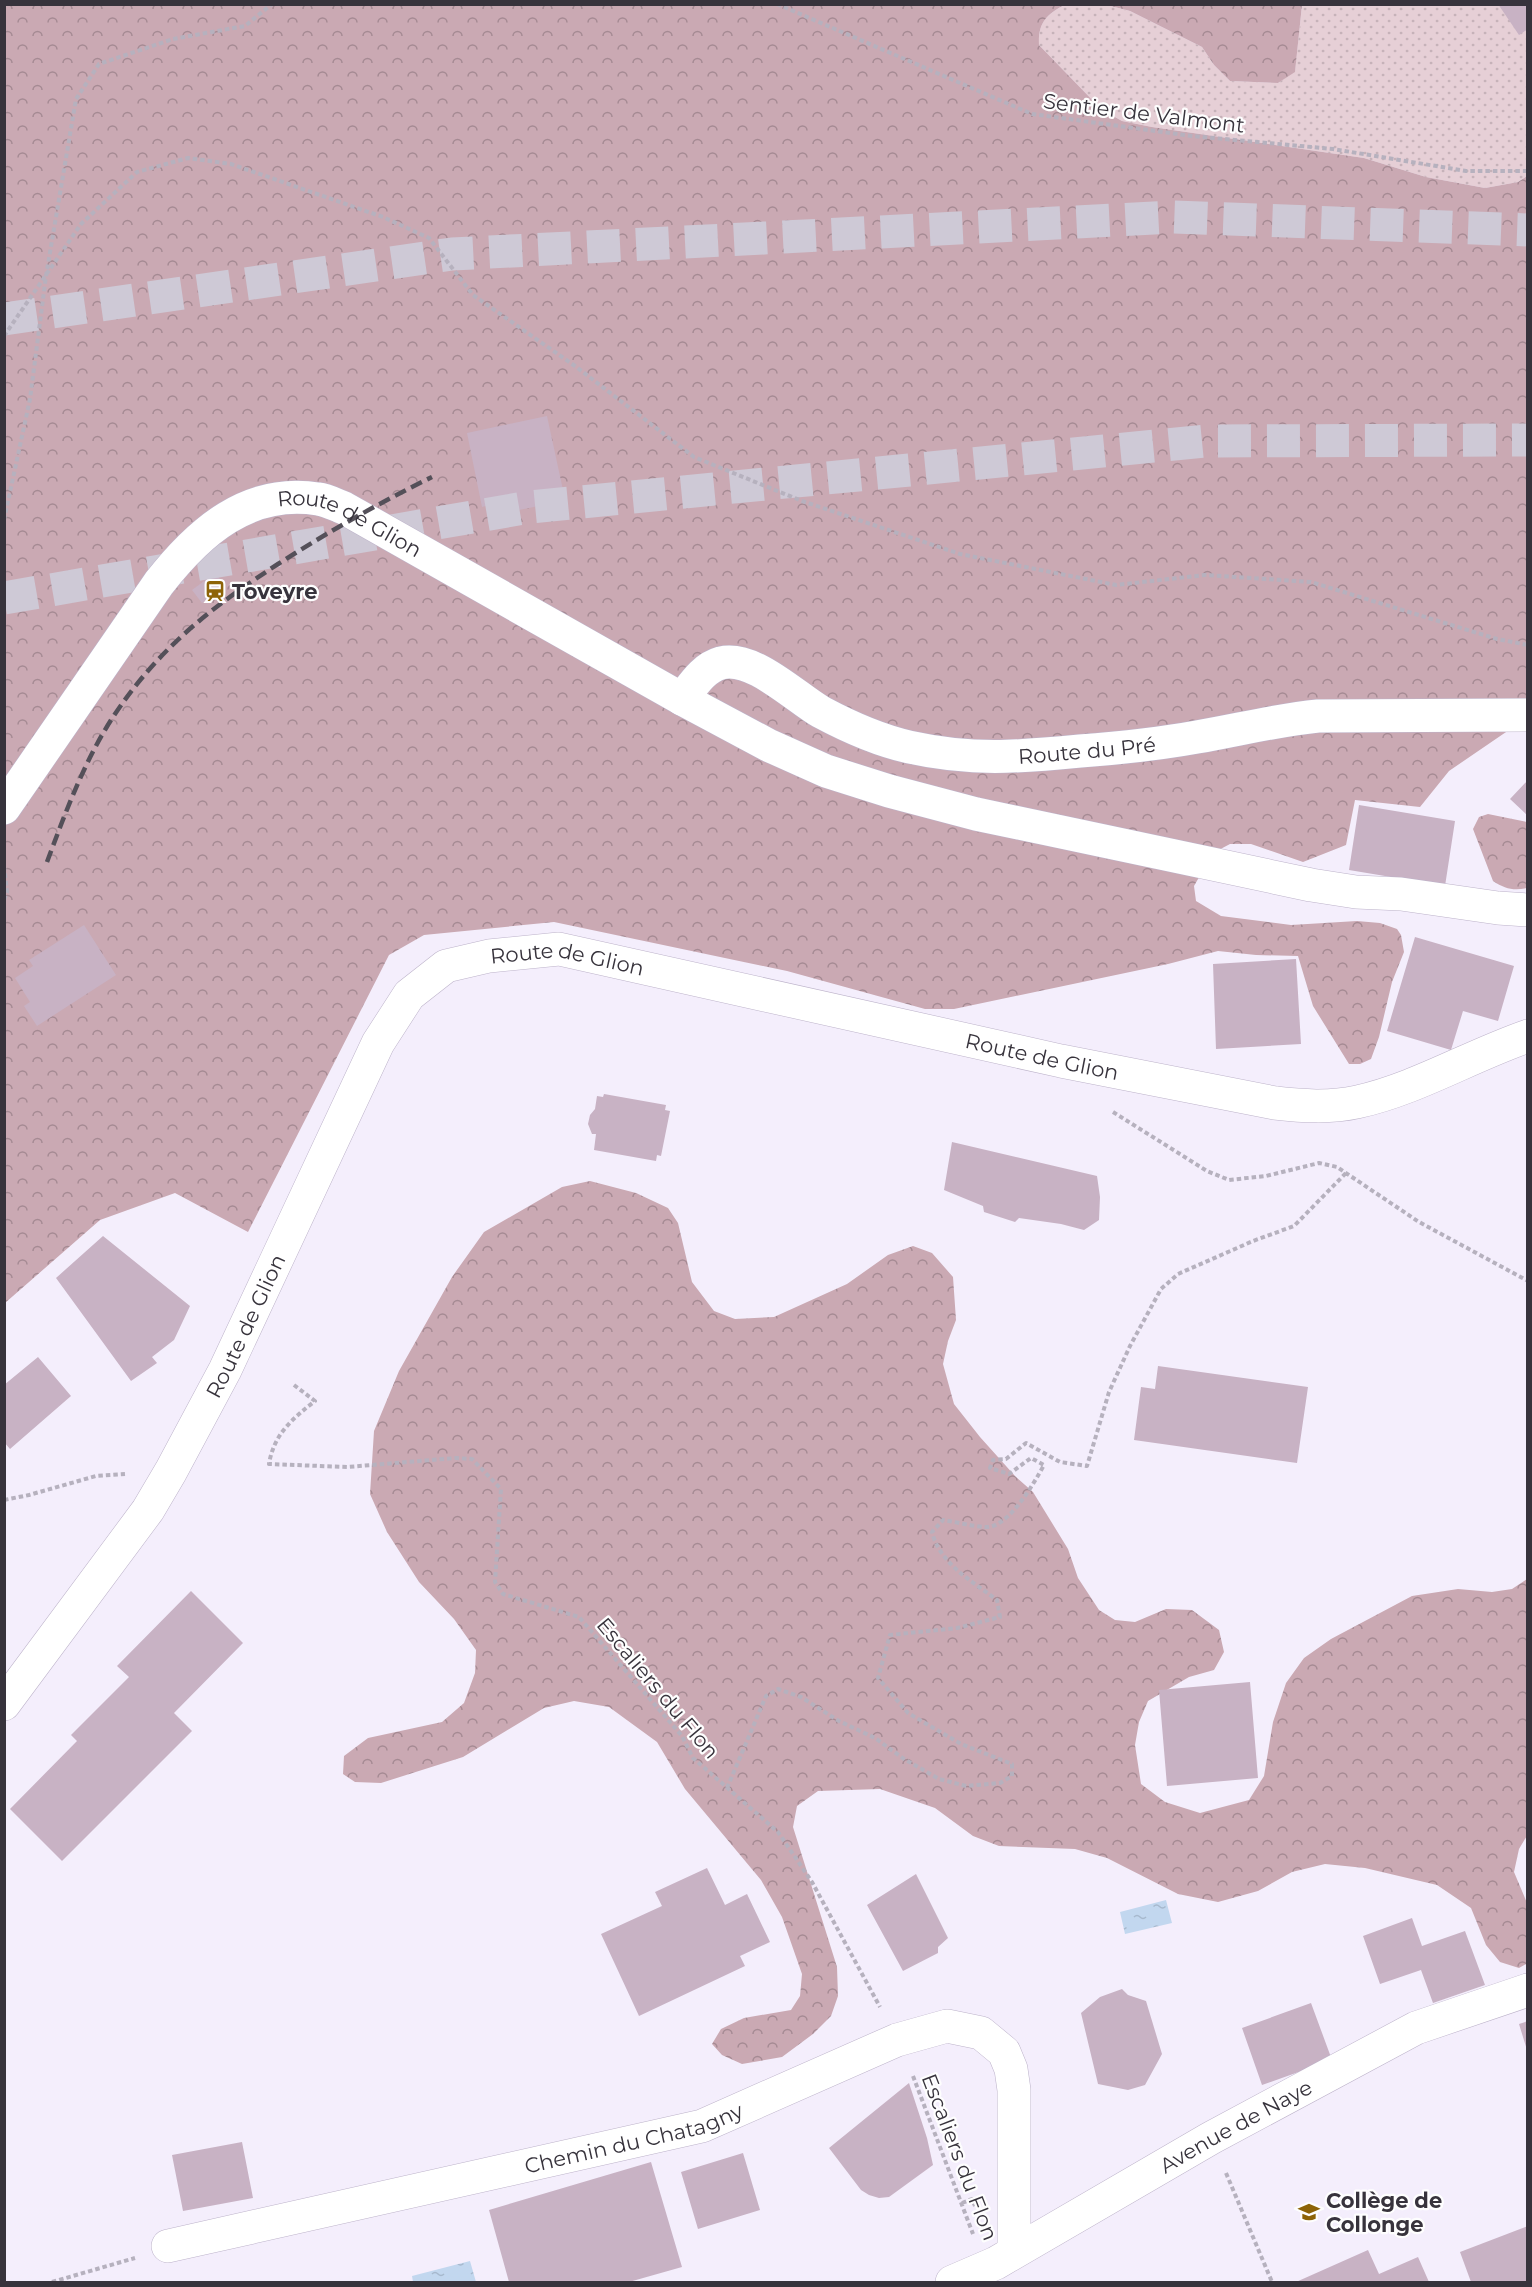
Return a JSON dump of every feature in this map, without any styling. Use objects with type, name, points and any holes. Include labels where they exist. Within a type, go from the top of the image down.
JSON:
[{"type":"street","name":"Route de Glion","points":[[4,808],[179,557],[213,527],[240,510],[264,500],[290,496],[320,499],[344,508],[682,699],[768,745],[826,771],[889,791],[976,814],[1311,885],[1527,910]]},
{"type":"street","name":"Route du Pré","points":[[682,699],[695,681],[710,668],[722,663],[743,664],[768,676],[819,711],[866,734],[902,745],[970,757],[1043,756],[1158,743],[1288,719],[1318,716],[1527,715]]},
{"type":"street","name":"Route de Glion","points":[[4,1704],[148,1510],[225,1370],[378,1043],[409,995],[446,966],[489,956],[560,949],[1061,1061],[1275,1103],[1304,1106],[1356,1102],[1401,1088],[1527,1036]]},
{"type":"street","name":"Avenue de Naye","points":[[952,2283],[996,2263],[1211,2138],[1416,2028],[1527,1990]]},
{"type":"street","name":"Chemin du Chatagny","points":[[168,2246],[702,2126],[904,2055],[947,2026],[981,2033],[1004,2052],[1011,2069],[1014,2090],[1014,2251]]},
{"type":"path","points":[[4,520],[30,399],[46,276],[76,99],[99,64],[173,39],[245,26],[272,4]]},
{"type":"path","name":"Sentier de Valmont","points":[[777,4],[1032,114],[1192,136],[1334,149],[1466,171],[1527,171]]},
{"type":"path","points":[[4,336],[81,224],[137,172],[188,158],[231,164],[383,217],[429,238],[473,295],[575,366],[694,457],[802,501],[960,554],[1116,585],[1205,575],[1311,582],[1497,639],[1527,645]]},
{"type":"path","points":[[4,866],[7,892],[4,900]]},
{"type":"path","points":[[1189,1158],[1207,1171],[1229,1180],[1266,1176],[1319,1163],[1337,1167],[1419,1222],[1527,1281]]},
{"type":"path","points":[[727,1788],[766,1696],[778,1689],[801,1697],[838,1721],[875,1738],[904,1759],[939,1779],[966,1786],[1000,1783],[1012,1776],[1012,1764],[961,1744],[908,1713],[878,1678],[890,1635],[957,1628],[1000,1617],[997,1600],[946,1561],[932,1532],[943,1520],[986,1528],[998,1525],[1023,1499],[1044,1465],[1031,1458],[1009,1474],[990,1468],[993,1460],[1006,1460],[1026,1443],[1060,1462],[1087,1466],[1109,1392],[1130,1346],[1161,1289],[1178,1274],[1253,1240],[1294,1226],[1346,1173]]},
{"type":"path","name":"Escaliers du Flon","points":[[294,1385],[315,1401],[287,1423],[271,1453],[269,1464],[347,1467],[456,1458],[472,1459],[501,1489],[495,1582],[504,1594],[579,1617],[682,1736],[693,1758],[778,1832],[812,1882],[857,1962],[904,2055],[978,2245]]},
{"type":"path","points":[[4,1500],[96,1476]]},
{"type":"path","points":[[1211,2138],[1272,2283]]},
{"type":"path","points":[[52,2283],[168,2246]]},
{"type":"shaded area","points":[[1064,5],[1107,5],[1130,11],[1202,47],[1214,65],[1230,81],[1278,83],[1295,71],[1302,5],[1527,5],[1527,176],[1518,182],[1485,188],[1426,177],[1364,158],[1122,121],[1101,109],[1039,45],[1044,20]]},
{"type":"green space","points":[[5,5],[1064,5],[1044,20],[1039,45],[1101,109],[1122,121],[1364,158],[1426,177],[1485,188],[1518,182],[1527,176],[1527,724],[1509,730],[1449,771],[1420,807],[1355,800],[1346,845],[1303,862],[1251,844],[1230,844],[1213,853],[1194,886],[1196,901],[1221,916],[1291,925],[1357,921],[1380,923],[1397,929],[1401,935],[1404,952],[1392,982],[1379,1037],[1371,1059],[1360,1064],[1349,1064],[1313,1006],[1298,956],[1218,951],[1168,964],[954,1009],[925,1009],[787,971],[554,922],[424,935],[389,955],[248,1232],[175,1193],[100,1220],[5,1303]]},
{"type":"green space","points":[[1107,5],[1302,5],[1295,72],[1278,83],[1230,81],[1214,65],[1202,47],[1130,11]]},
{"type":"green space","points":[[1488,814],[1527,822],[1527,888],[1510,889],[1493,881],[1473,829],[1479,817]]},
{"type":"green space","points":[[590,1181],[636,1193],[668,1208],[678,1223],[692,1282],[714,1311],[735,1319],[774,1317],[847,1284],[888,1255],[913,1246],[932,1253],[953,1277],[956,1320],[943,1364],[954,1404],[1015,1476],[1033,1492],[1068,1549],[1078,1578],[1099,1610],[1115,1620],[1135,1622],[1166,1609],[1192,1610],[1219,1630],[1224,1652],[1214,1670],[1189,1677],[1148,1701],[1139,1722],[1135,1745],[1141,1784],[1165,1802],[1200,1813],[1249,1800],[1264,1776],[1273,1722],[1286,1683],[1304,1658],[1331,1639],[1412,1596],[1458,1589],[1492,1592],[1512,1589],[1527,1579],[1528,1834],[1519,1849],[1514,1872],[1527,1903],[1528,1963],[1519,1968],[1500,1962],[1486,1945],[1471,1908],[1437,1885],[1365,1868],[1325,1864],[1292,1872],[1258,1891],[1218,1902],[1178,1894],[1107,1858],[1075,1849],[999,1846],[973,1836],[935,1808],[880,1789],[818,1791],[797,1806],[793,1827],[837,1967],[838,1996],[831,2016],[813,2034],[782,2057],[742,2064],[722,2055],[712,2044],[721,2029],[744,2018],[791,2010],[800,1996],[802,1974],[782,1917],[761,1880],[685,1789],[657,1742],[609,1707],[574,1701],[544,1708],[463,1757],[381,1783],[355,1782],[343,1774],[344,1756],[368,1738],[442,1722],[464,1703],[475,1673],[476,1650],[454,1619],[419,1582],[387,1532],[370,1494],[374,1431],[399,1371],[452,1277],[484,1232],[562,1187]]},
{"type":"water","points":[[1166,1900],[1172,1923],[1125,1934],[1120,1912]]},
{"type":"water","points":[[470,2261],[476,2282],[413,2282],[412,2276]]},
{"type":"building","points":[[1498,4],[1528,4],[1528,29],[1519,35]]},
{"type":"building","points":[[547,416],[563,490],[551,492],[553,503],[495,515],[493,504],[482,507],[467,433]]},
{"type":"building","points":[[215,573],[225,585],[202,603],[192,590]]},
{"type":"building","points":[[1528,780],[1528,816],[1510,799]]},
{"type":"building","points":[[1359,805],[1455,821],[1445,886],[1349,870]]},
{"type":"building","points":[[84,925],[116,975],[37,1026],[24,1006],[30,1002],[15,978],[33,966],[29,960]]},
{"type":"building","points":[[1415,937],[1514,966],[1498,1021],[1463,1011],[1451,1050],[1387,1031]]},
{"type":"building","points":[[1296,959],[1301,1044],[1216,1049],[1213,964]]},
{"type":"building","points":[[604,1094],[666,1105],[665,1110],[670,1111],[661,1156],[657,1155],[656,1161],[594,1150],[596,1134],[592,1134],[588,1124],[590,1115],[595,1109],[597,1096],[603,1097]]},
{"type":"building","points":[[952,1142],[1097,1176],[1100,1197],[1099,1220],[1084,1230],[1019,1218],[1015,1222],[984,1212],[983,1206],[944,1190]]},
{"type":"building","points":[[103,1236],[190,1306],[174,1340],[152,1357],[157,1363],[131,1381],[56,1278]]},
{"type":"building","points":[[38,1357],[71,1396],[10,1449],[4,1442],[4,1385]]},
{"type":"building","points":[[1158,1366],[1308,1387],[1297,1463],[1134,1440],[1141,1387],[1155,1389]]},
{"type":"building","points":[[191,1591],[243,1643],[174,1713],[192,1731],[62,1861],[10,1809],[77,1741],[71,1735],[129,1677],[117,1666]]},
{"type":"building","points":[[1250,1682],[1258,1778],[1167,1786],[1159,1690]]},
{"type":"building","points":[[707,1868],[725,1905],[747,1894],[770,1942],[740,1956],[745,1966],[639,2016],[601,1934],[662,1906],[655,1892]]},
{"type":"building","points":[[916,1874],[948,1938],[938,1947],[938,1953],[903,1971],[867,1905]]},
{"type":"building","points":[[1412,1918],[1422,1946],[1465,1931],[1485,1985],[1433,2003],[1421,1970],[1380,1984],[1363,1936]]},
{"type":"building","points":[[1122,1989],[1128,1995],[1146,2001],[1162,2054],[1145,2085],[1128,2090],[1098,2084],[1081,2013],[1100,1997]]},
{"type":"building","points":[[1311,2003],[1332,2060],[1262,2085],[1242,2028]]},
{"type":"building","points":[[1528,2021],[1528,2049],[1527,2050],[1519,2024]]},
{"type":"building","points":[[909,2083],[927,2138],[933,2165],[889,2197],[879,2198],[869,2195],[861,2190],[829,2148]]},
{"type":"building","points":[[242,2142],[253,2198],[183,2211],[172,2155]]},
{"type":"building","points":[[743,2153],[760,2210],[698,2229],[681,2172]]},
{"type":"building","points":[[651,2162],[682,2267],[629,2282],[509,2282],[489,2210]]},
{"type":"building","points":[[1528,2226],[1528,2282],[1471,2282],[1460,2252]]},
{"type":"building","name":"Collège de Collonge","points":[[1368,2250],[1379,2274],[1418,2257],[1429,2282],[1296,2282]]},
{"type":"tunnel","points":[[4,319],[452,254],[1174,217],[1528,230]]},
{"type":"tunnel","points":[[4,598],[530,507],[1206,441],[1528,440]]},
{"type":"railway","points":[[47,862],[77,786],[104,731],[132,690],[169,648],[231,596],[278,564],[354,518],[432,477]]},
{"type":"place","name":"Toveyre","points":[[215,591]]},
{"type":"place","name":"Collège de Collonge","points":[[1309,2212]]}]
